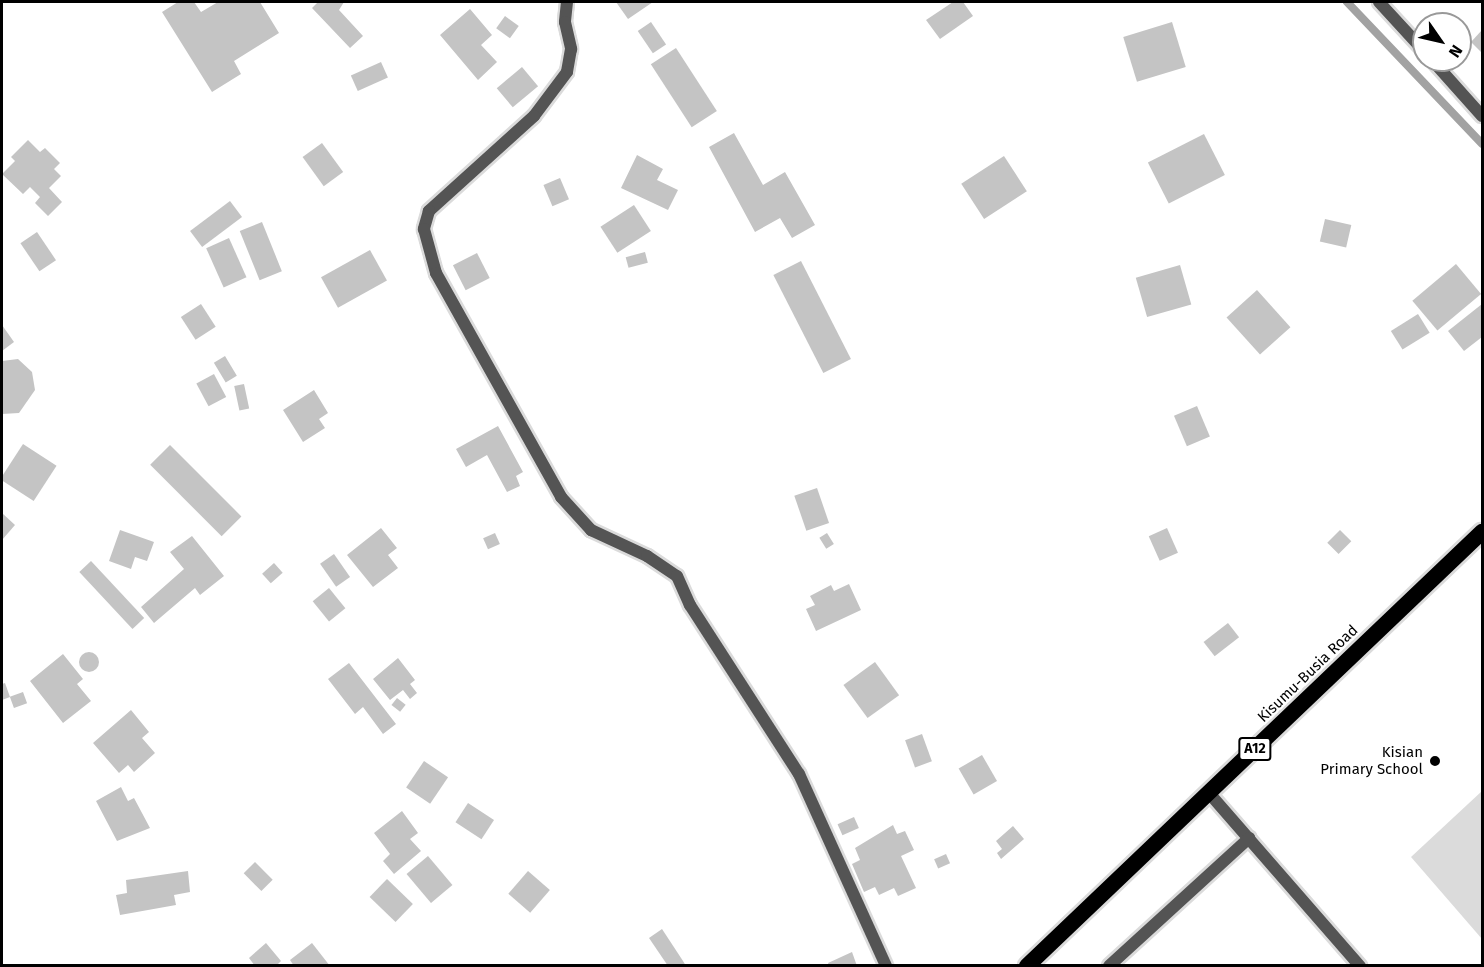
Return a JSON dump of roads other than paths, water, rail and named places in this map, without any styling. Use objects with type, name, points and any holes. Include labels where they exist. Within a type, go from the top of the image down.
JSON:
[{"type":"highway","name":"Kisumu-Busia Road","points":[[1027,966],[1482,532]]},
{"type":"street","points":[[567,2],[565,22],[571,49],[567,72],[534,116],[429,211],[424,229],[436,273],[561,497],[591,530],[648,556],[676,576],[690,606],[799,774],[886,966]]},
{"type":"street","points":[[1379,2],[1412,38]]},
{"type":"street","points":[[1443,72],[1482,116]]},
{"type":"street","points":[[1209,793],[1360,966]]},
{"type":"street","points":[[1109,966],[1249,838]]},
{"type":"waterway","points":[[1347,2],[1482,144]]},
{"type":"place","name":"Kisian Primary School","points":[[1435,761]]}]
